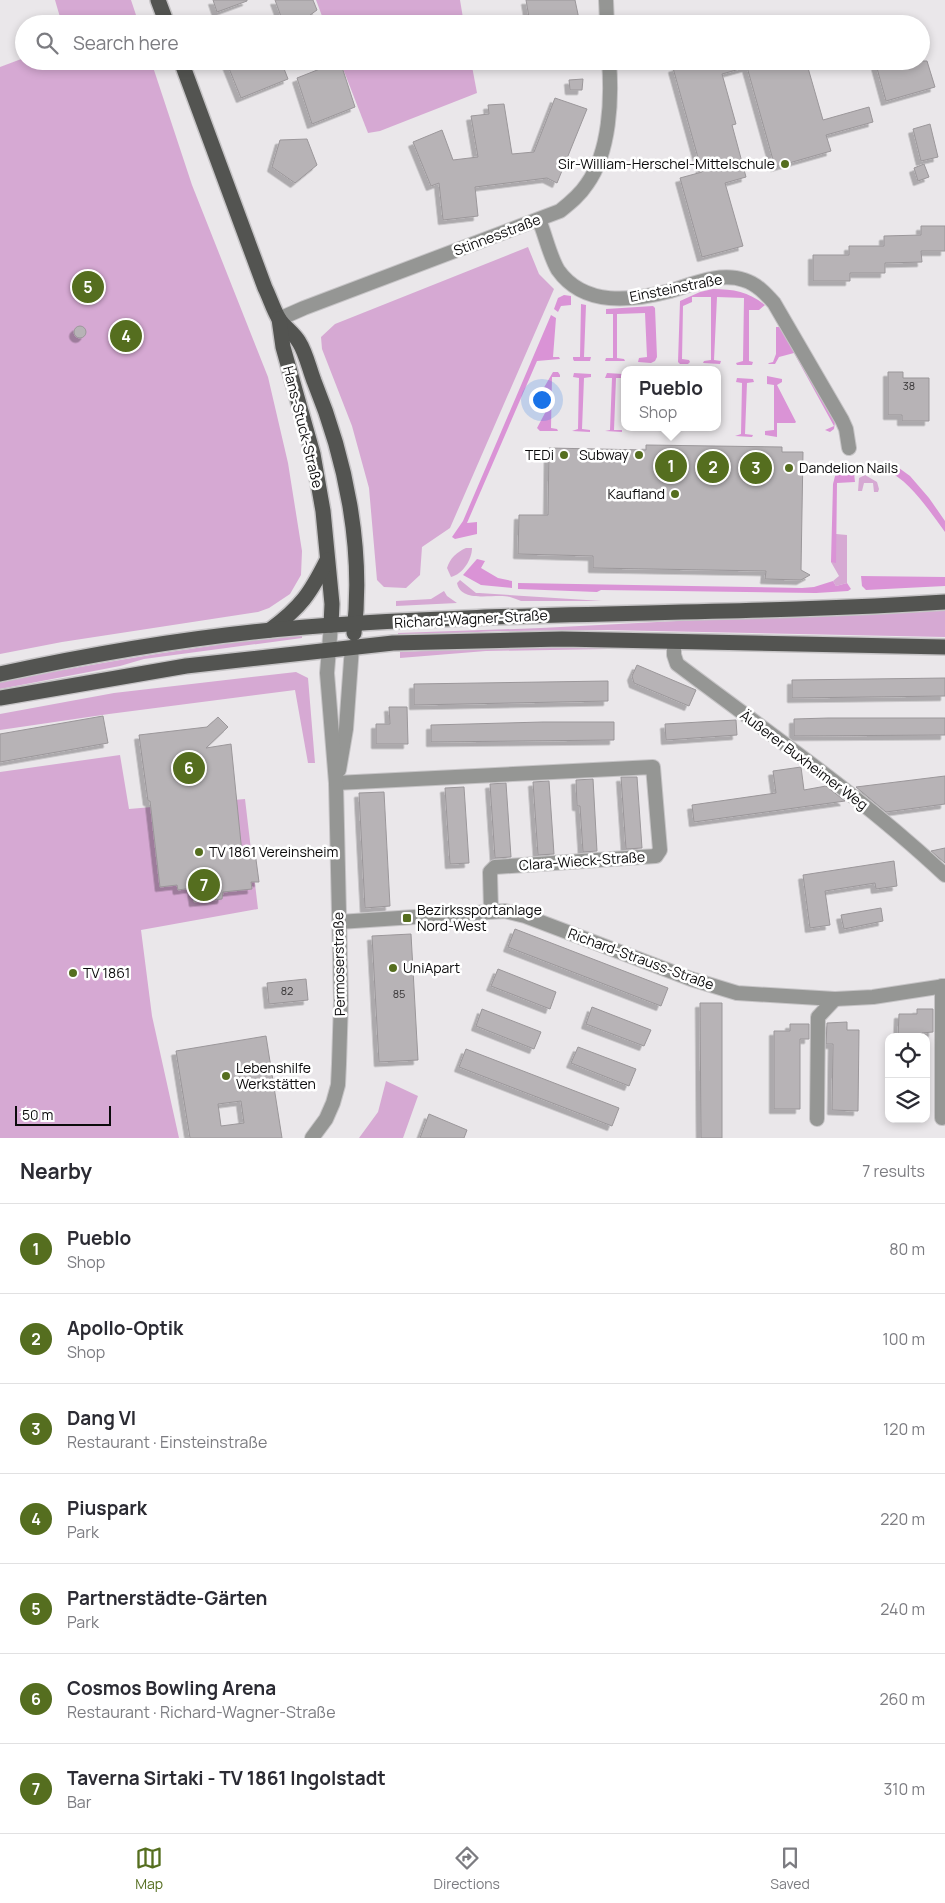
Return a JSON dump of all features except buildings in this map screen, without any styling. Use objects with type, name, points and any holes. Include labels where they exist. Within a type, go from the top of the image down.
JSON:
[{"type":"main road","points":[[158,0],[164,15]]},
{"type":"main road","name":"Hans-Stuck-Straße","points":[[184,70],[265,288],[279,319],[283,348],[312,454],[323,511],[332,604],[331,626]]},
{"type":"main road","name":"Hans-Stuck-Straße","points":[[279,319],[299,342],[323,401],[337,450],[348,501],[355,551],[357,602],[352,647]]},
{"type":"main road","points":[[269,630],[288,617],[303,603],[316,583],[328,558]]},
{"type":"main road","name":"Richard-Wagner-Straße","points":[[0,674],[153,646],[269,630],[511,616],[800,610],[945,602]]},
{"type":"main road","name":"Richard-Wagner-Straße","points":[[0,698],[186,666],[393,643],[553,639],[945,647]]},
{"type":"street","points":[[606,0],[607,15]]},
{"type":"street","name":"Stinnesstraße","points":[[279,319],[560,211],[576,198],[588,184],[598,163],[604,144],[608,120],[611,91],[610,70]]},
{"type":"street","name":"Einsteinstraße","points":[[539,220],[557,268],[564,278],[592,295],[625,299],[645,296],[712,279],[730,278],[745,280],[762,290],[774,303],[842,420],[846,429],[849,448]]},
{"type":"street","name":"Permoserstraße","points":[[312,1138],[326,1119],[338,1085],[341,1001],[336,783],[327,673],[331,626]]},
{"type":"street","name":"Äußerer Buxheimer Weg","points":[[674,641],[674,655],[677,664],[853,797],[918,850],[945,875]]},
{"type":"street","name":"Permoserstraße","points":[[336,783],[346,729],[352,647]]},
{"type":"street","name":"Clara-Wieck-Straße","points":[[336,783],[652,767],[660,850],[656,856],[495,867],[490,872],[491,911]]},
{"type":"street","name":"Richard-Strauss-Straße","points":[[339,922],[505,911],[524,916],[691,979],[737,993],[835,999],[873,997],[944,986]]},
{"type":"street","points":[[942,1118],[944,986]]},
{"type":"street","points":[[817,1119],[818,1017],[835,999]]},
{"type":"shaded area","points":[[55,0],[131,0],[136,15],[59,15]]},
{"type":"shaded area","points":[[316,0],[460,0],[462,15],[322,15]]},
{"type":"shaded area","points":[[15,61],[15,70],[154,70],[192,185],[268,377],[288,463],[302,551],[301,575],[290,594],[269,608],[258,612],[62,642],[0,654],[0,67]]},
{"type":"shaded area","points":[[344,70],[473,70],[477,93],[380,131],[368,133]]},
{"type":"shaded area","points":[[528,247],[539,274],[554,289],[450,528],[422,547],[420,575],[406,588],[384,587],[377,580],[369,488],[352,426],[322,349],[321,337],[335,324]]},
{"type":"shaded area","points":[[713,289],[741,292],[765,305],[759,310],[749,310],[749,361],[753,362],[752,365],[737,365],[736,363],[743,361],[744,298],[717,297],[714,360],[721,361],[720,364],[703,363],[704,361],[711,360],[711,297],[692,297],[692,302],[683,306],[682,359],[689,360],[690,362],[688,364],[680,364],[678,362],[680,301],[700,292]]},
{"type":"shaded area","points":[[564,295],[571,296],[571,305],[561,306],[558,312],[554,309],[558,298]]},
{"type":"shaded area","points":[[581,304],[586,305],[584,357],[591,357],[590,361],[574,361],[573,359],[573,357],[580,357]]},
{"type":"shaded area","points":[[653,306],[655,308],[657,357],[655,361],[651,363],[638,362],[639,358],[647,357],[645,313],[617,314],[617,358],[624,359],[625,361],[605,361],[606,358],[613,358],[613,314],[606,314],[606,309]]},
{"type":"shaded area","points":[[551,315],[556,318],[553,357],[559,357],[560,359],[537,361],[467,523],[477,522],[477,534],[455,539],[452,537],[463,521]]},
{"type":"shaded area","points":[[776,327],[781,327],[835,422],[834,429],[830,432],[825,430],[834,426],[794,353],[779,357],[775,364],[768,364],[773,362],[776,354]]},
{"type":"shaded area","points":[[553,372],[558,372],[560,377],[552,377],[551,428],[558,431],[540,431],[537,428],[545,413],[542,391]]},
{"type":"shaded area","points":[[574,373],[591,374],[591,377],[584,378],[582,429],[590,430],[590,432],[572,431],[578,429],[579,378],[573,377]]},
{"type":"shaded area","points":[[607,373],[621,374],[621,378],[616,378],[614,430],[621,430],[622,432],[605,431],[610,430],[612,378],[605,378]]},
{"type":"shaded area","points":[[767,376],[782,379],[782,382],[777,385],[796,422],[777,423],[777,437],[765,435],[765,431],[774,430],[774,385],[767,384]]},
{"type":"shaded area","points":[[737,378],[753,379],[754,382],[747,383],[745,434],[753,435],[752,437],[735,436],[741,434],[742,383],[736,382]]},
{"type":"shaded area","points":[[888,460],[910,476],[929,498],[945,521],[945,532],[911,489],[894,474],[885,469]]},
{"type":"shaded area","points":[[839,468],[854,473],[855,482],[837,483],[836,563],[831,562],[833,484]]},
{"type":"shaded area","points":[[865,475],[877,482],[878,492],[874,492],[873,483],[864,483],[862,491],[858,491],[859,478]]},
{"type":"shaded area","points":[[836,534],[847,535],[847,583],[836,586],[833,581],[839,576],[831,562],[836,562]]},
{"type":"shaded area","points":[[466,548],[472,548],[469,561],[459,573],[451,577],[447,568],[450,561],[457,553]]},
{"type":"shaded area","points":[[477,559],[485,561],[481,568],[498,578],[512,581],[512,588],[481,585],[463,575]]},
{"type":"shaded area","points":[[861,576],[945,577],[945,586],[866,590],[862,586]]},
{"type":"shaded area","points":[[460,580],[476,593],[602,601],[521,601],[504,596],[472,596],[460,589],[457,583]]},
{"type":"shaded area","points":[[833,581],[836,586],[847,583],[851,589],[848,591],[816,593],[601,590],[597,592],[518,589],[518,583],[802,588],[814,587]]},
{"type":"shaded area","points":[[444,591],[447,596],[457,603],[396,606],[396,601],[431,599]]},
{"type":"shaded area","points":[[945,607],[945,637],[607,630],[498,631],[398,636],[398,633],[541,628]]},
{"type":"shaded area","points":[[302,634],[302,638],[144,659],[120,666],[0,689],[0,682],[75,668],[188,649]]},
{"type":"shaded area","points":[[529,646],[606,647],[607,649],[486,651],[400,658],[400,652]]},
{"type":"shaded area","points":[[296,672],[308,678],[315,763],[308,763],[295,690],[0,730],[0,714],[114,693]]},
{"type":"shaded area","name":"TV 1861","points":[[120,755],[129,809],[245,799],[258,909],[141,930],[152,1016],[179,1138],[0,1138],[0,772]]},
{"type":"shaded area","points":[[386,1081],[418,1096],[403,1138],[359,1138],[378,1112]]},
{"type":"place","name":"Sir-William-Herschel-Mittelschule","points":[[785,164]]},
{"type":"place","name":"Partnerstädte-Gärten","points":[[88,287]]},
{"type":"place","name":"Piuspark","points":[[126,336]]},
{"type":"place","name":"TEDi","points":[[564,455]]},
{"type":"place","name":"Subway","points":[[639,455]]},
{"type":"place","name":"Pueblo","points":[[671,466]]},
{"type":"place","name":"Apollo-Optik","points":[[713,467]]},
{"type":"place","name":"Dang VI","points":[[756,468]]},
{"type":"place","name":"Dandelion Nails","points":[[789,468]]},
{"type":"place","name":"Kaufland","points":[[675,494]]},
{"type":"place","name":"Cosmos Bowling Arena","points":[[189,768]]},
{"type":"place","name":"TV 1861 Vereinsheim","points":[[199,852]]},
{"type":"place","name":"Taverna Sirtaki - TV 1861 Ingolstadt","points":[[204,885]]},
{"type":"place","name":"Bezirkssportanlage Nord-West","points":[[407,918]]},
{"type":"place","name":"UniApart","points":[[393,968]]},
{"type":"place","name":"TV 1861","points":[[73,973]]},
{"type":"place","name":"Lebenshilfe Werkstätten","points":[[226,1076]]}]
